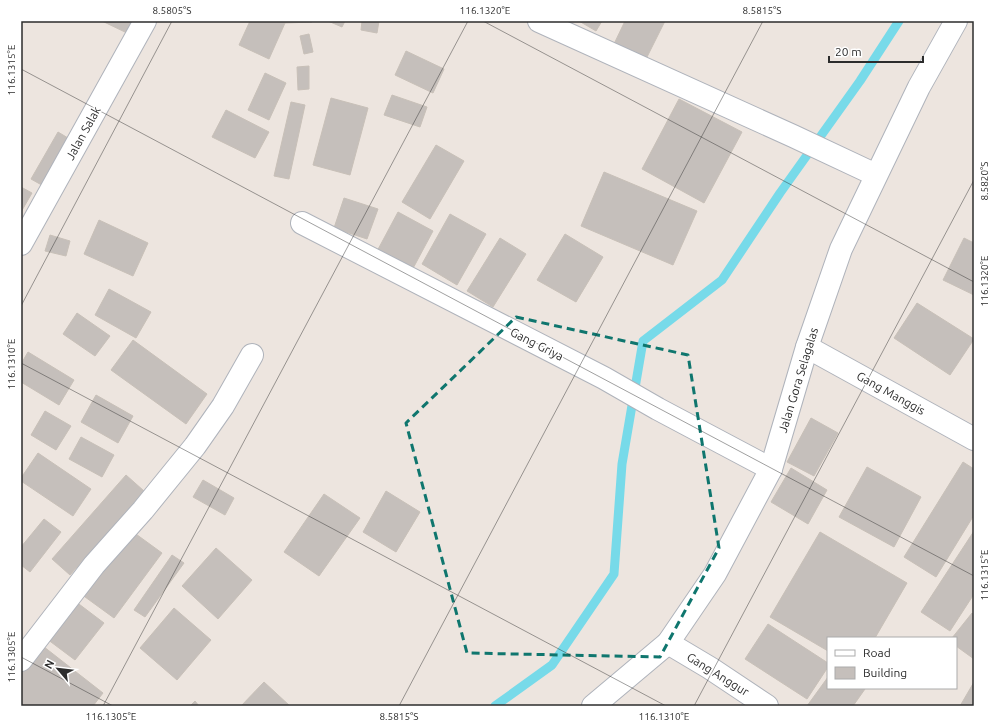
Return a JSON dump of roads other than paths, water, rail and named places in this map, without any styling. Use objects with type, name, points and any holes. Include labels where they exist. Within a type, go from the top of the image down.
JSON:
[{"type":"street","name":"Jalan Salak","points":[[21,244],[145,21]]},
{"type":"street","points":[[539,21],[876,175]]},
{"type":"street","name":"Jalan Gora Selagalas","points":[[593,706],[668,643],[715,574],[771,469],[807,347],[841,249],[919,87],[956,21]]},
{"type":"street","name":"Gang Griya","points":[[302,223],[604,378],[658,409],[771,469]]},
{"type":"street","name":"Gang Manggis","points":[[807,347],[974,439]]},
{"type":"street","points":[[21,660],[94,565],[143,510],[196,446],[223,406],[252,355]]},
{"type":"street","name":"Gang Anggur","points":[[668,643],[710,668],[767,706]]},
{"type":"waterway","points":[[495,706],[552,665],[614,574],[622,464],[643,341],[722,280],[780,193],[860,81],[899,21]]}]
